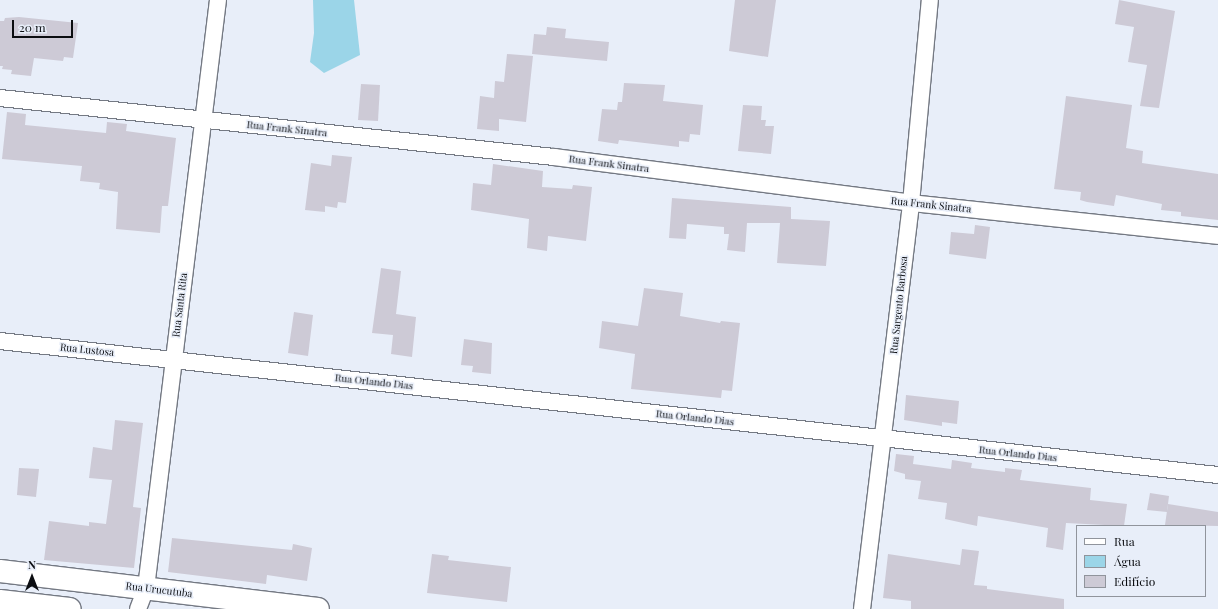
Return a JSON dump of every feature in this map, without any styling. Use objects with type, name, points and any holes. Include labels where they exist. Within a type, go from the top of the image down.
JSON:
[{"type":"street","name":"Rua Santa Rita","points":[[138,609],[146,588],[218,0]]},
{"type":"street","name":"Rua Sargento Barbosa","points":[[862,609],[884,439],[911,203],[930,0]]},
{"type":"street","name":"Rua Frank Sinatra","points":[[0,98],[554,157],[911,203],[1218,236]]},
{"type":"street","name":"Rua Lustosa","points":[[0,341],[173,360]]},
{"type":"street","name":"Rua Orlando Dias","points":[[173,360],[1218,475]]},
{"type":"street","name":"Rua Urucutuba","points":[[0,571],[318,609]]},
{"type":"street","points":[[0,601],[70,609]]},
{"type":"water","points":[[313,0],[354,0],[360,55],[324,73],[310,62],[314,33]]},
{"type":"building","points":[[735,0],[776,0],[768,57],[729,51]]},
{"type":"building","points":[[1119,0],[1175,11],[1159,108],[1140,106],[1147,65],[1128,62],[1134,27],[1115,24]]},
{"type":"building","points":[[19,17],[78,23],[73,58],[64,57],[63,61],[34,58],[31,76],[11,74],[12,70],[2,69],[3,66],[0,66],[0,21],[4,21],[5,18]]},
{"type":"building","points":[[547,27],[566,29],[565,38],[609,42],[607,61],[532,54],[534,34],[546,35]]},
{"type":"building","points":[[507,54],[533,56],[526,122],[499,119],[499,131],[477,129],[480,96],[494,98],[495,81],[504,82]]},
{"type":"building","points":[[624,83],[665,85],[663,101],[703,105],[700,135],[690,134],[689,142],[679,141],[679,147],[619,140],[618,144],[598,141],[602,109],[617,110],[618,102],[622,102]]},
{"type":"building","points":[[361,84],[380,85],[378,121],[358,120]]},
{"type":"building","points":[[1066,96],[1132,105],[1126,148],[1143,151],[1142,163],[1218,174],[1218,220],[1181,216],[1181,212],[1161,210],[1162,204],[1116,195],[1114,206],[1087,202],[1080,200],[1081,192],[1054,189]]},
{"type":"building","points":[[743,105],[762,106],[761,120],[766,120],[765,126],[774,126],[771,154],[738,151]]},
{"type":"building","points":[[7,112],[26,114],[25,125],[106,133],[107,122],[127,124],[126,131],[176,138],[168,206],[162,206],[160,233],[116,229],[118,192],[99,189],[100,183],[80,181],[82,166],[2,159]]},
{"type":"building","points":[[332,155],[352,157],[346,203],[338,202],[337,208],[325,206],[325,212],[305,210],[311,163],[331,166]]},
{"type":"building","points":[[493,164],[543,171],[542,187],[572,189],[573,185],[592,187],[586,241],[548,236],[547,251],[527,248],[529,219],[471,210],[473,183],[491,185]]},
{"type":"building","points":[[672,198],[791,207],[791,219],[830,221],[826,266],[777,263],[780,223],[747,223],[745,252],[727,250],[729,234],[724,234],[724,227],[687,224],[686,239],[669,238]]},
{"type":"building","points":[[975,225],[990,227],[986,259],[949,254],[951,232],[974,234]]},
{"type":"building","points":[[381,268],[401,271],[396,314],[416,317],[412,357],[391,354],[393,335],[372,333]]},
{"type":"building","points":[[644,288],[683,293],[680,316],[720,323],[721,321],[740,323],[732,391],[722,390],[721,398],[631,389],[635,354],[599,348],[602,321],[638,326]]},
{"type":"building","points":[[294,312],[313,315],[308,356],[288,353]]},
{"type":"building","points":[[464,339],[492,343],[491,374],[472,372],[473,366],[461,365]]},
{"type":"building","points":[[906,395],[959,401],[957,424],[942,422],[942,426],[904,420]]},
{"type":"building","points":[[115,420],[143,423],[133,507],[141,508],[134,568],[44,560],[49,521],[89,526],[89,522],[106,524],[112,480],[89,478],[93,447],[112,450]]},
{"type":"building","points":[[896,454],[914,456],[913,464],[951,469],[952,460],[972,463],[971,468],[1005,472],[1005,468],[1022,470],[1020,480],[1091,488],[1090,500],[1127,504],[1124,525],[1066,523],[1063,550],[1046,547],[1048,528],[978,516],[977,526],[945,519],[947,503],[918,499],[921,481],[905,479],[905,474],[894,471]]},
{"type":"building","points":[[19,468],[39,469],[36,497],[17,495]]},
{"type":"building","points":[[1150,493],[1169,496],[1167,512],[1147,510]]},
{"type":"building","points":[[1168,504],[1218,512],[1218,526],[1165,525]]},
{"type":"building","points":[[172,538],[292,550],[293,544],[312,548],[307,581],[267,575],[266,584],[168,572]]},
{"type":"building","points":[[962,549],[979,551],[974,585],[987,586],[987,589],[1064,599],[1064,609],[911,609],[911,601],[883,598],[888,554],[960,565]]},
{"type":"building","points":[[432,554],[449,556],[448,560],[511,567],[507,602],[427,593]]}]
